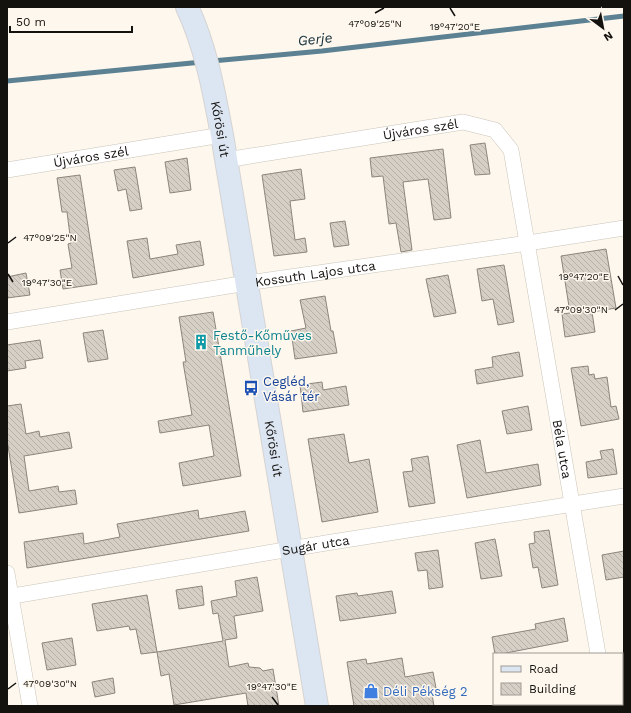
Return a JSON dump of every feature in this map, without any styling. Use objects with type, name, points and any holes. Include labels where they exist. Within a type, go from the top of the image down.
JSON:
[{"type":"main road","name":"Kőrösi út","points":[[187,7],[211,77],[222,135],[317,706]]},
{"type":"street","name":"Újváros szél","points":[[226,160],[463,122],[495,130],[511,150],[528,243]]},
{"type":"street","name":"Újváros szél","points":[[7,170],[222,135]]},
{"type":"street","name":"Kossuth Lajos utca","points":[[7,322],[247,283],[624,228]]},
{"type":"street","name":"Béla utca","points":[[528,243],[598,653]]},
{"type":"street","name":"Sugár utca","points":[[9,596],[624,496]]},
{"type":"street","points":[[7,573],[9,596],[30,706]]},
{"type":"building","points":[[485,143],[490,174],[475,175],[470,145]]},
{"type":"building","points":[[443,149],[451,218],[434,220],[428,179],[403,182],[412,250],[401,252],[396,223],[389,224],[383,176],[372,177],[370,158]]},
{"type":"building","points":[[187,158],[191,190],[170,193],[165,162]]},
{"type":"building","points":[[135,167],[142,209],[130,211],[126,189],[118,191],[114,170]]},
{"type":"building","points":[[301,169],[305,199],[290,201],[295,240],[305,238],[307,252],[274,256],[262,175]]},
{"type":"building","points":[[80,175],[97,284],[63,289],[60,270],[72,268],[68,244],[71,243],[67,212],[62,212],[57,178]]},
{"type":"building","points":[[345,221],[349,245],[334,247],[330,223]]},
{"type":"building","points":[[147,238],[150,259],[178,254],[176,245],[200,241],[204,265],[133,278],[127,241]]},
{"type":"building","points":[[606,249],[616,308],[592,312],[595,332],[565,337],[562,314],[570,313],[561,256]]},
{"type":"building","points":[[504,265],[514,322],[498,325],[493,299],[482,301],[477,269]]},
{"type":"building","points":[[26,273],[30,295],[7,298],[7,277]]},
{"type":"building","points":[[448,275],[456,313],[434,317],[426,279]]},
{"type":"building","points":[[325,296],[331,331],[333,331],[337,353],[295,359],[291,331],[306,328],[300,300]]},
{"type":"building","points":[[213,312],[241,476],[183,486],[179,463],[214,456],[209,425],[160,433],[158,421],[192,415],[183,362],[186,362],[179,317]]},
{"type":"building","points":[[103,330],[108,359],[88,362],[83,333]]},
{"type":"building","points":[[40,340],[43,358],[25,361],[26,368],[7,371],[7,345]]},
{"type":"building","points":[[519,352],[523,376],[477,384],[475,370],[493,367],[492,357]]},
{"type":"building","points":[[588,366],[589,375],[594,374],[595,379],[607,377],[611,407],[616,406],[619,419],[581,426],[571,368]]},
{"type":"building","points":[[322,382],[323,390],[346,386],[349,405],[303,412],[300,385]]},
{"type":"building","points":[[21,404],[26,434],[39,431],[40,437],[69,432],[72,448],[24,456],[29,491],[58,486],[59,492],[75,490],[77,504],[19,513],[7,440],[7,406]]},
{"type":"building","points":[[528,406],[532,430],[507,434],[502,411]]},
{"type":"building","points":[[344,434],[349,463],[369,459],[378,512],[322,522],[308,439]]},
{"type":"building","points":[[480,440],[486,473],[538,464],[541,485],[467,498],[457,445]]},
{"type":"building","points":[[613,449],[617,474],[588,478],[586,462],[602,459],[600,451]]},
{"type":"building","points":[[428,456],[435,503],[409,507],[403,472],[413,471],[411,459]]},
{"type":"building","points":[[198,510],[199,519],[245,511],[249,531],[27,568],[24,542],[83,533],[84,544],[120,537],[117,524]]},
{"type":"building","points":[[549,530],[558,585],[542,588],[538,567],[533,568],[529,544],[535,543],[534,532]]},
{"type":"building","points":[[495,539],[502,576],[481,579],[475,543]]},
{"type":"building","points":[[438,550],[443,587],[429,589],[427,570],[418,571],[415,553]]},
{"type":"building","points":[[624,551],[624,577],[606,580],[602,555]]},
{"type":"building","points":[[257,577],[263,611],[234,616],[237,638],[225,640],[229,667],[248,663],[249,667],[260,668],[263,671],[273,669],[279,706],[248,706],[246,693],[174,705],[169,674],[161,676],[157,652],[223,641],[218,613],[213,614],[211,601],[237,596],[235,581]]},
{"type":"building","points":[[202,586],[204,605],[179,609],[176,590]]},
{"type":"building","points":[[392,591],[396,613],[340,621],[336,596],[357,593],[358,596]]},
{"type":"building","points":[[147,595],[157,652],[141,654],[136,629],[130,630],[129,626],[97,631],[92,604]]},
{"type":"building","points":[[564,618],[568,641],[506,653],[495,653],[492,637],[536,629],[535,624]]},
{"type":"building","points":[[72,638],[76,665],[47,670],[42,643]]},
{"type":"building","points":[[402,658],[405,677],[433,672],[436,688],[431,689],[434,706],[354,706],[347,662],[366,659],[367,664]]},
{"type":"building","points":[[113,678],[115,693],[95,697],[92,682]]},
{"type":"waterway","name":"Gerje","points":[[212,61],[322,51],[624,16]]},
{"type":"waterway","name":"Gerje","points":[[7,81],[202,62]]},
{"type":"place","name":"Festő-Kőműves Tanműhely","points":[[201,342]]},
{"type":"place","name":"Cegléd, Vásár tér","points":[[251,388]]},
{"type":"place","name":"Déli Pékség 2","points":[[371,691]]}]
